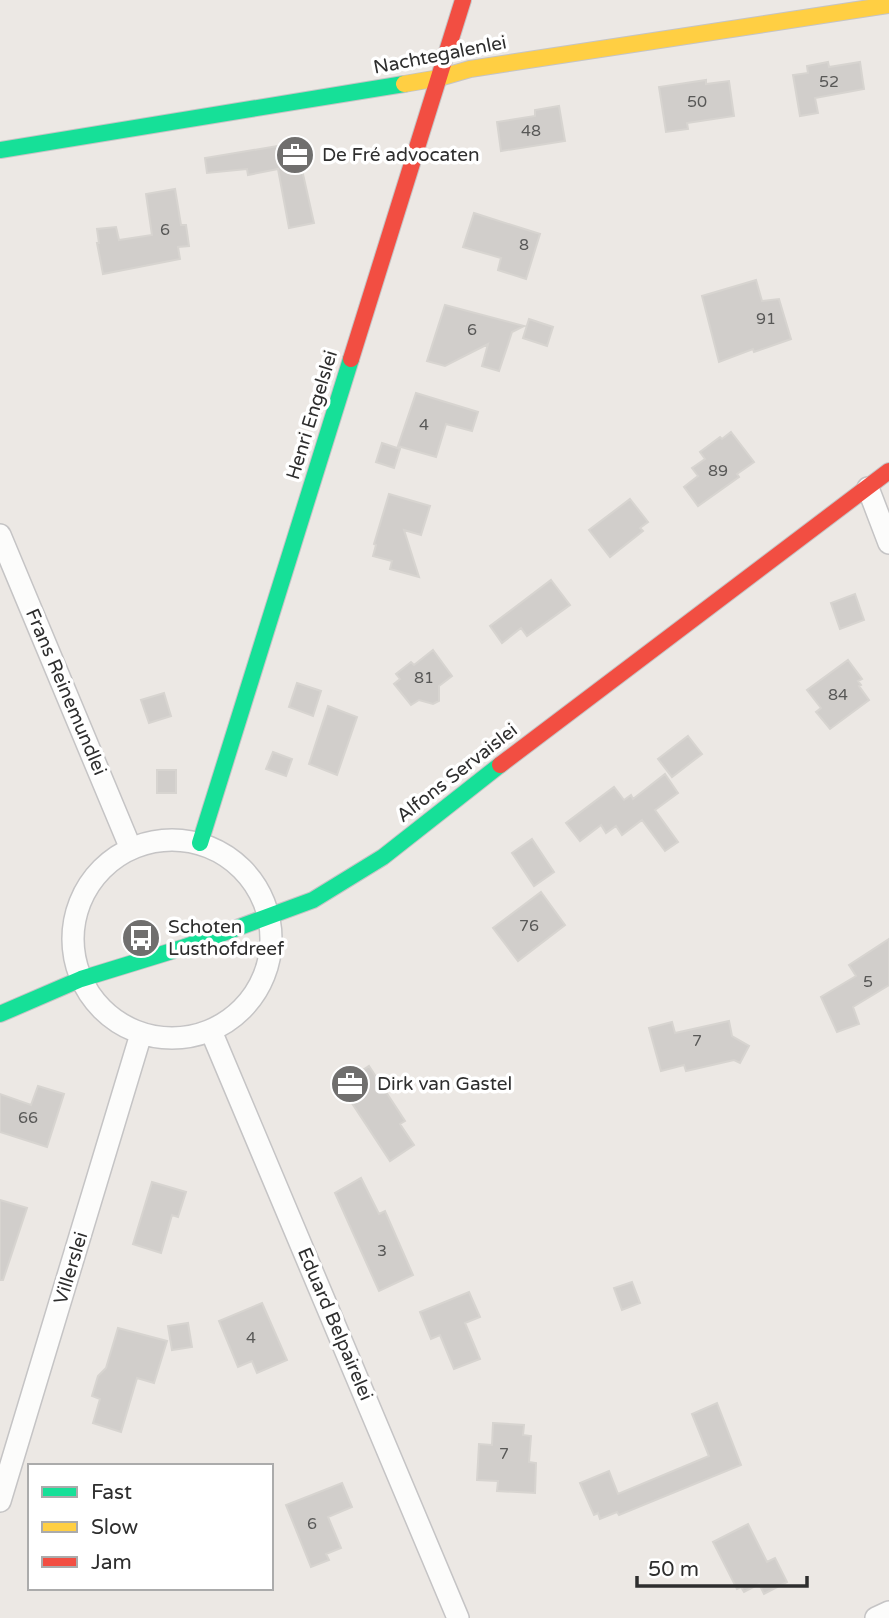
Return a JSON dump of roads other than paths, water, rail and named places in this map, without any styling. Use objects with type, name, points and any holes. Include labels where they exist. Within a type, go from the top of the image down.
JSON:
[{"type":"street","name":"Henri Engelslei","points":[[200,843],[463,0]]},
{"type":"street","name":"Nachtegalenlei","points":[[0,150],[439,78],[470,69],[889,5]]},
{"type":"street","name":"Alfons Servaislei","points":[[0,1014],[81,979],[185,947],[313,900],[383,857],[889,471]]},
{"type":"street","points":[[868,488],[889,543]]},
{"type":"street","name":"Frans Reinemundlei","points":[[0,536],[131,849]]},
{"type":"street","points":[[166,840],[200,843],[239,865],[258,889],[269,916],[272,941],[269,963],[261,985],[248,1004],[231,1020],[193,1037],[175,1039],[141,1034],[114,1020],[95,1002],[81,979],[74,955],[74,929],[79,904],[92,881],[110,863],[131,849],[166,840]]},
{"type":"street","name":"Eduard Belpairelei","points":[[211,1031],[458,1618]]},
{"type":"street","name":"Villerslei","points":[[0,1501],[141,1034]]},
{"type":"street","points":[[876,1618],[889,1612]]},
{"type":"place","name":"De Fré advocaten","points":[[295,155]]},
{"type":"place","name":"Schoten Lusthofdreef","points":[[141,938]]},
{"type":"place","name":"Dirk van Gastel","points":[[350,1084]]}]
